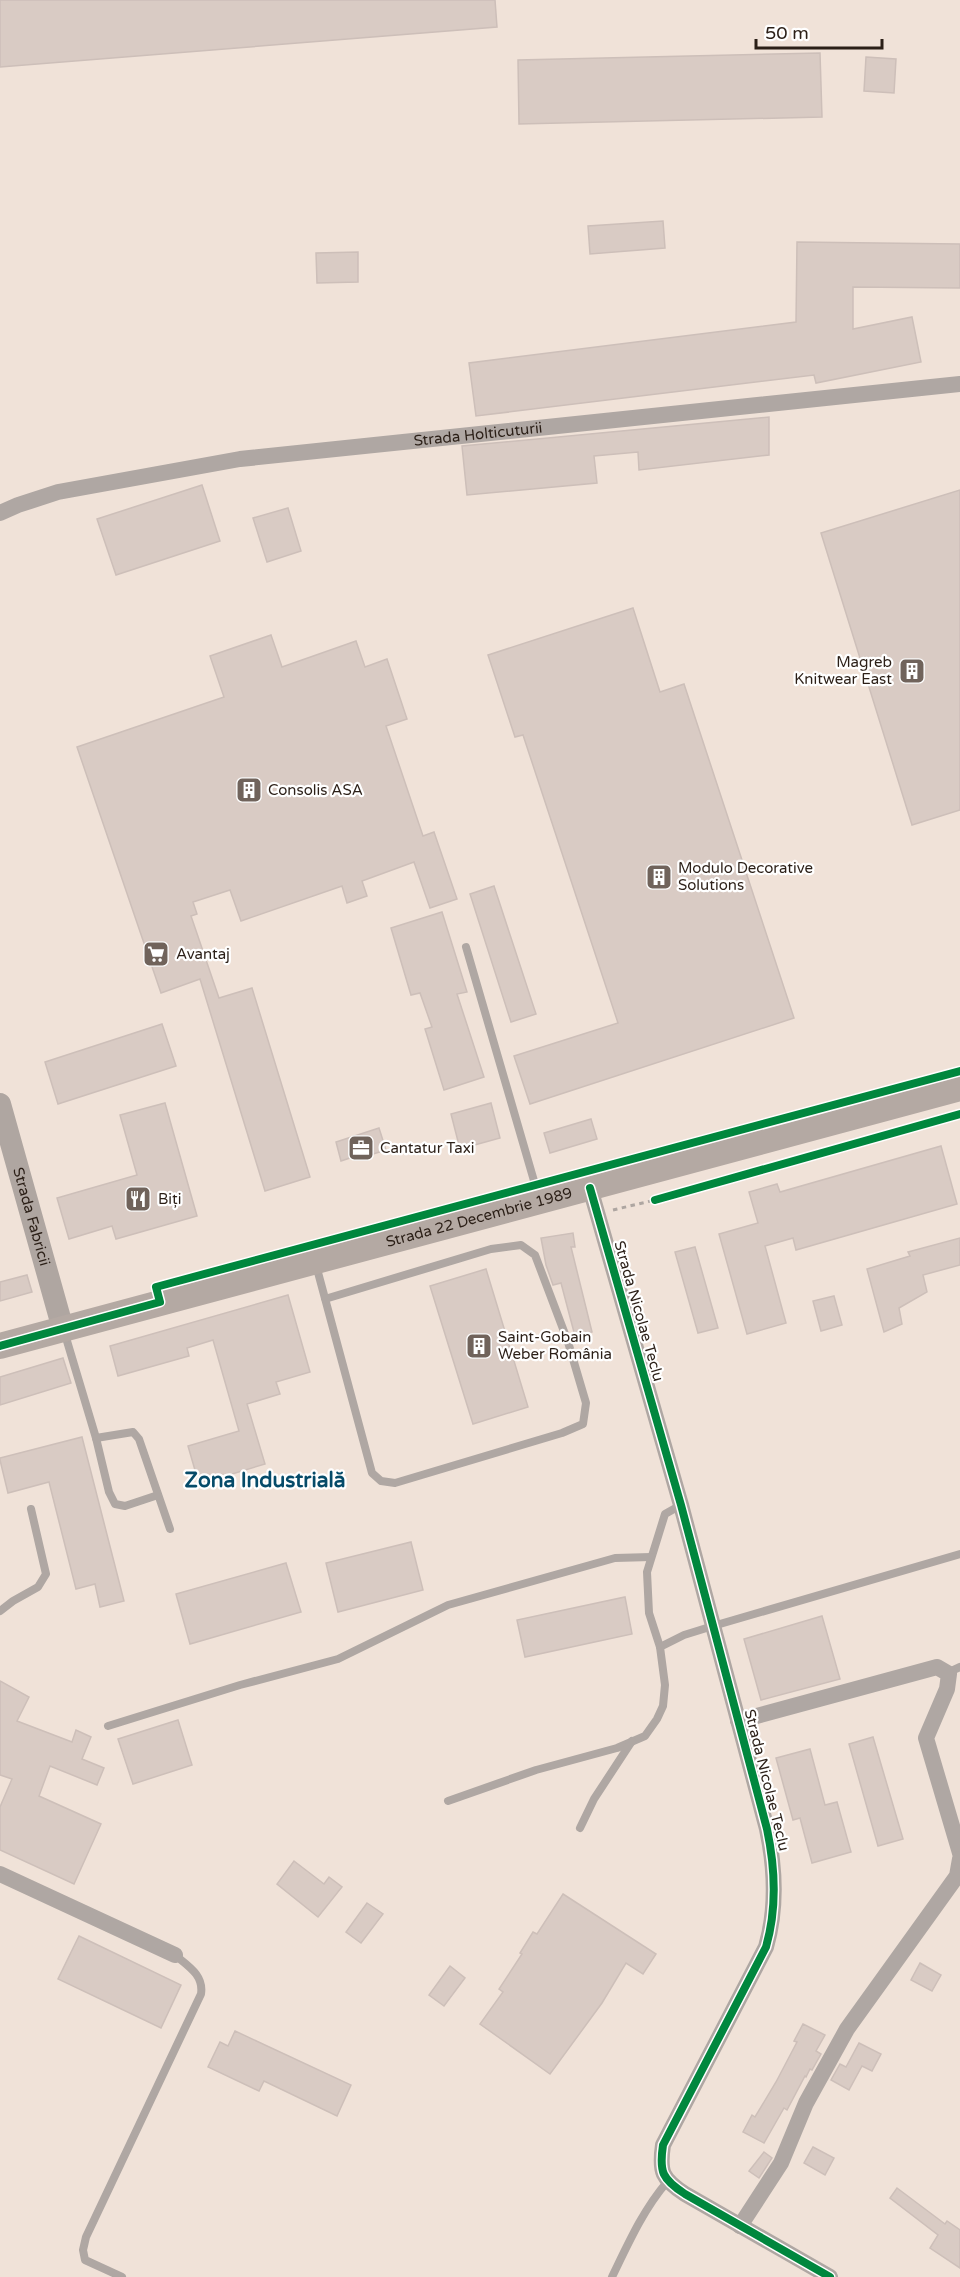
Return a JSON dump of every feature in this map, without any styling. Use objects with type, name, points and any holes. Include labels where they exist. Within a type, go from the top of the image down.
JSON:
[{"type":"main road","name":"Strada 22 Decembrie 1989","points":[[0,1346],[960,1088]]},
{"type":"street","name":"Strada Holticuturii","points":[[0,513],[58,492],[240,459],[960,384]]},
{"type":"street","name":"Strada Fabricii","points":[[0,1104],[63,1329]]},
{"type":"street","name":"Strada Nicolae Teclu","points":[[590,1188],[681,1505],[773,1859],[769,1936],[766,1947],[663,2145],[660,2165],[667,2182]]},
{"type":"street","points":[[738,1721],[937,1667],[954,1670]]},
{"type":"street","points":[[954,1670],[949,1674],[947,1689],[926,1738],[960,1853]]},
{"type":"street","points":[[740,2226],[781,2163],[806,2103],[847,2030],[957,1876],[960,1859]]},
{"type":"street","points":[[0,1874],[175,1955]]},
{"type":"street","points":[[667,2182],[830,2277]]},
{"type":"lane","points":[[466,947],[540,1202]]},
{"type":"lane","points":[[315,1262],[372,1473],[381,1482],[395,1483],[562,1433],[583,1424],[586,1403],[568,1342],[535,1255],[521,1245],[491,1249],[325,1299]]},
{"type":"lane","points":[[63,1329],[96,1438],[109,1492],[115,1504],[125,1506],[158,1496]]},
{"type":"lane","points":[[96,1438],[133,1432],[138,1439],[170,1529]]},
{"type":"lane","points":[[448,1800],[536,1770],[617,1748],[645,1736],[663,1706],[664,1685],[660,1647],[649,1613],[646,1572],[665,1514],[681,1505]]},
{"type":"lane","points":[[0,1611],[14,1600],[38,1587],[46,1574],[31,1509]]},
{"type":"lane","points":[[660,1647],[684,1635],[713,1626],[960,1554]]},
{"type":"lane","points":[[108,1726],[240,1685],[338,1659],[448,1605],[615,1558],[651,1557]]},
{"type":"lane","points":[[580,1828],[594,1799],[632,1741]]},
{"type":"lane","points":[[122,2277],[85,2260],[83,2250],[86,2237],[201,1994],[202,1984],[195,1972],[175,1955]]},
{"type":"lane","points":[[612,2277],[653,2199],[667,2182]]},
{"type":"path","points":[[623,1179],[629,1206]]},
{"type":"path","points":[[597,1214],[666,1196]]},
{"type":"building","points":[[0,0],[495,0],[497,27],[0,67]]},
{"type":"building","points":[[820,53],[822,117],[519,124],[518,60]]},
{"type":"building","points":[[866,57],[896,59],[894,93],[864,91]]},
{"type":"building","points":[[663,221],[665,248],[590,254],[588,226]]},
{"type":"building","points":[[797,242],[960,244],[960,288],[853,287],[853,329],[912,317],[921,362],[816,383],[814,375],[476,416],[469,363],[796,322]]},
{"type":"building","points":[[358,252],[358,282],[317,283],[316,253]]},
{"type":"building","points":[[769,417],[769,455],[639,470],[638,452],[594,456],[597,483],[467,495],[462,446]]},
{"type":"building","points":[[202,485],[220,541],[116,575],[97,519]]},
{"type":"building","name":"Magreb Knitwear East","points":[[960,490],[960,810],[912,825],[821,533]]},
{"type":"building","points":[[288,508],[301,551],[267,562],[253,518]]},
{"type":"building","name":"Modulo Decorative Solutions","points":[[633,608],[660,692],[684,684],[794,1018],[530,1104],[514,1056],[618,1023],[523,735],[515,737],[488,655]]},
{"type":"building","name":"Consolis ASA","points":[[271,635],[282,667],[356,641],[365,667],[387,659],[407,719],[386,726],[423,836],[434,832],[457,899],[430,908],[414,862],[362,881],[367,896],[347,903],[342,886],[241,921],[230,890],[193,902],[197,914],[191,916],[219,998],[252,988],[310,1177],[265,1191],[200,979],[161,993],[77,747],[224,697],[210,656]]},
{"type":"building","points":[[494,886],[536,1014],[511,1022],[470,894]]},
{"type":"building","points":[[442,912],[467,992],[457,994],[484,1077],[444,1090],[425,1029],[432,1027],[420,993],[411,995],[391,928]]},
{"type":"building","points":[[162,1024],[176,1066],[58,1104],[45,1062]]},
{"type":"building","points":[[165,1103],[197,1216],[116,1239],[112,1226],[69,1239],[57,1198],[137,1175],[120,1115]]},
{"type":"building","points":[[491,1103],[500,1138],[460,1149],[451,1114]]},
{"type":"building","points":[[591,1119],[597,1139],[550,1153],[544,1133]]},
{"type":"building","points":[[379,1128],[386,1150],[357,1159],[356,1156],[341,1161],[336,1142]]},
{"type":"building","points":[[941,1146],[957,1204],[796,1250],[793,1238],[765,1246],[786,1323],[747,1334],[719,1234],[758,1223],[749,1192],[777,1184],[780,1192]]},
{"type":"building","points":[[573,1233],[575,1247],[571,1247],[592,1332],[575,1336],[561,1283],[553,1285],[546,1265],[541,1238]]},
{"type":"building","points":[[960,1238],[960,1265],[923,1275],[927,1292],[899,1308],[902,1324],[884,1332],[867,1269],[910,1256],[908,1252]]},
{"type":"building","points":[[695,1247],[718,1328],[698,1333],[675,1252]]},
{"type":"building","name":"Saint-Gobain Weber România","points":[[486,1269],[528,1407],[473,1424],[430,1286]]},
{"type":"building","points":[[27,1275],[32,1292],[0,1301],[0,1282]]},
{"type":"building","points":[[288,1295],[310,1372],[276,1382],[280,1394],[247,1404],[265,1464],[199,1484],[188,1446],[239,1431],[213,1340],[187,1348],[189,1356],[118,1376],[110,1346]]},
{"type":"building","points":[[834,1296],[842,1325],[821,1331],[813,1301]]},
{"type":"building","points":[[63,1358],[71,1383],[0,1405],[0,1377]]},
{"type":"building","points":[[82,1437],[124,1601],[100,1607],[95,1584],[76,1589],[49,1482],[8,1493],[0,1460],[0,1458]]},
{"type":"building","points":[[411,1542],[423,1590],[338,1612],[326,1563]]},
{"type":"building","points":[[286,1563],[301,1612],[190,1644],[176,1594]]},
{"type":"building","points":[[625,1597],[632,1634],[525,1657],[517,1620]]},
{"type":"building","points":[[822,1616],[840,1679],[761,1700],[744,1639]]},
{"type":"building","points":[[0,1681],[29,1697],[17,1721],[72,1742],[76,1730],[91,1737],[82,1759],[104,1768],[97,1785],[50,1766],[39,1796],[101,1824],[74,1884],[0,1850],[0,1807],[12,1779],[0,1775]]},
{"type":"building","points":[[178,1720],[192,1765],[133,1784],[118,1739]]},
{"type":"building","points":[[873,1737],[903,1839],[878,1846],[849,1744]]},
{"type":"building","points":[[810,1749],[825,1805],[837,1802],[851,1852],[812,1863],[800,1818],[793,1820],[776,1758]]},
{"type":"building","points":[[294,1861],[324,1884],[329,1877],[342,1887],[318,1917],[277,1884]]},
{"type":"building","points":[[563,1894],[656,1954],[643,1974],[626,1963],[602,2003],[550,2074],[480,2024],[503,1992],[499,1989],[522,1954],[520,1953],[533,1932],[537,1934]]},
{"type":"building","points":[[367,1903],[383,1914],[361,1943],[346,1932]]},
{"type":"building","points":[[79,1936],[181,1985],[161,2028],[58,1979]]},
{"type":"building","points":[[920,1963],[941,1975],[932,1991],[911,1980]]},
{"type":"building","points":[[450,1966],[465,1978],[444,2006],[429,1995]]},
{"type":"building","points":[[803,2024],[825,2035],[816,2051],[821,2054],[812,2070],[810,2069],[805,2076],[787,2110],[784,2108],[764,2143],[743,2132],[752,2115],[755,2117],[776,2082],[797,2042],[794,2041]]},
{"type":"building","points":[[235,2031],[351,2085],[337,2116],[264,2081],[259,2091],[208,2067],[220,2042],[228,2046]]},
{"type":"building","points":[[859,2043],[881,2054],[872,2071],[862,2066],[849,2090],[831,2080],[840,2064],[846,2067]]},
{"type":"building","points":[[813,2147],[834,2158],[825,2175],[804,2163]]},
{"type":"building","points":[[764,2152],[772,2158],[759,2178],[749,2171]]},
{"type":"building","points":[[897,2188],[945,2224],[947,2221],[960,2230],[960,2268],[930,2248],[938,2235],[890,2198]]},
{"type":"cycle path","points":[[0,1346],[160,1302],[156,1287],[960,1071]]},
{"type":"cycle path","points":[[655,1200],[960,1114]]},
{"type":"cycle path","points":[[590,1188],[681,1505],[767,1829],[772,1858],[772,1918],[766,1947],[663,2145],[662,2168],[671,2184],[685,2194],[830,2277]]},
{"type":"place","name":"Magreb Knitwear East","points":[[912,671]]},
{"type":"place","name":"Consolis ASA","points":[[249,790]]},
{"type":"place","name":"Modulo Decorative Solutions","points":[[659,877]]},
{"type":"place","name":"Avantaj","points":[[156,954]]},
{"type":"place","name":"Cantatur Taxi","points":[[361,1148]]},
{"type":"place","name":"Biți","points":[[138,1199]]},
{"type":"place","name":"Saint-Gobain Weber România","points":[[479,1346]]},
{"type":"district","name":"Zona Industrială","points":[[265,1480]]}]
